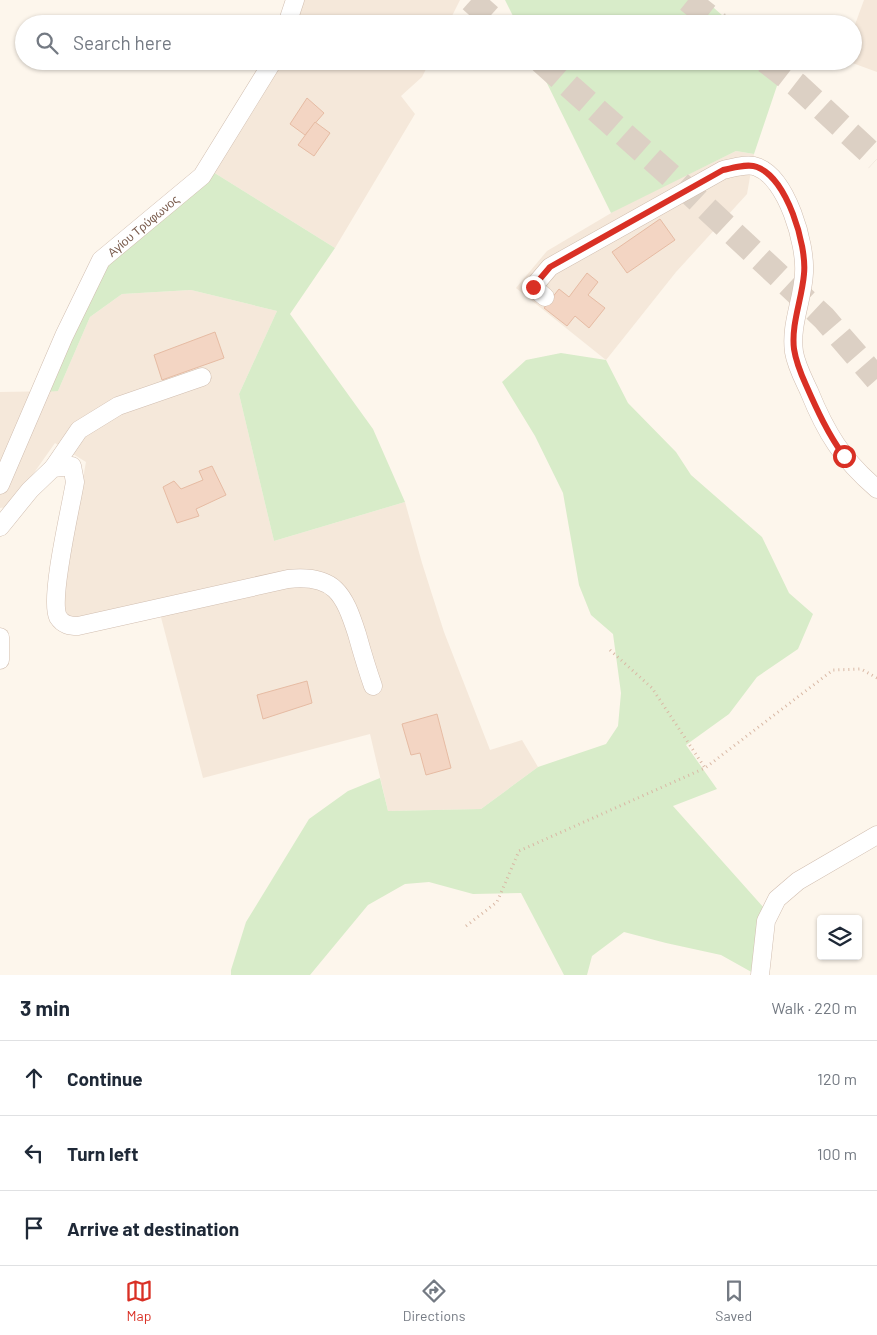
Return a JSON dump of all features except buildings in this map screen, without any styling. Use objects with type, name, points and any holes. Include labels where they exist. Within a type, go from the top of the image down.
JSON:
[{"type":"street","points":[[290,15],[295,0]]},
{"type":"street","name":"Αγίου Τρύφωνος","points":[[0,485],[64,336],[101,260],[202,176],[267,70]]},
{"type":"street","points":[[544,297],[533,287],[550,267],[723,170],[752,166],[764,170],[779,186],[801,242],[804,273],[795,324],[794,345],[798,366],[818,413],[834,442],[849,463],[877,489]]},
{"type":"street","points":[[0,527],[30,490],[53,468],[78,430],[118,406],[202,377]]},
{"type":"street","points":[[53,468],[72,466],[75,482],[56,593],[57,614],[59,619],[66,624],[78,626],[288,579],[311,578],[328,584],[342,597],[353,622],[373,686]]},
{"type":"street","points":[[0,637],[0,660]]},
{"type":"street","points":[[760,975],[766,921],[777,899],[798,881],[877,835]]},
{"type":"path","points":[[610,650],[652,688],[705,768]]},
{"type":"path","points":[[466,926],[497,902],[519,851],[705,768],[833,670],[861,669],[877,678]]},
{"type":"shaded area","points":[[301,0],[460,0],[452,15],[299,15],[303,3]]},
{"type":"shaded area","points":[[864,0],[877,0],[877,72],[862,66],[862,15],[858,15]]},
{"type":"shaded area","points":[[275,70],[426,70],[422,77],[401,96],[415,114],[335,248],[213,172]]},
{"type":"shaded area","points":[[736,151],[754,154],[747,194],[676,272],[606,360],[516,288],[547,251],[623,206]]},
{"type":"shaded area","points":[[191,290],[277,311],[239,394],[274,541],[405,502],[444,632],[490,750],[522,740],[538,767],[481,809],[388,811],[370,734],[203,778],[157,602],[73,622],[64,609],[66,569],[86,462],[55,443],[24,487],[7,507],[0,508],[0,392],[58,391],[90,317],[122,294]]},
{"type":"green space","points":[[505,0],[705,0],[722,15],[512,15]]},
{"type":"green space","points":[[540,70],[782,70],[754,154],[736,151],[611,213]]},
{"type":"green space","points":[[213,172],[335,248],[290,314],[373,429],[405,502],[274,541],[239,394],[277,311],[191,290],[122,294],[90,317],[58,391],[44,392],[104,263]]},
{"type":"green space","points":[[561,353],[606,360],[628,403],[676,452],[691,475],[762,537],[789,593],[813,614],[798,649],[757,677],[729,714],[686,745],[717,789],[673,806],[765,909],[755,974],[721,955],[624,932],[592,956],[587,975],[564,975],[521,893],[473,894],[429,882],[405,884],[368,905],[310,975],[231,975],[246,922],[309,819],[348,791],[380,778],[388,811],[481,809],[538,767],[606,744],[618,726],[621,693],[613,634],[591,615],[579,585],[563,493],[535,436],[502,382],[526,360]]},
{"type":"tunnel","points":[[471,0],[488,15]]},
{"type":"tunnel","points":[[688,0],[707,15]]},
{"type":"tunnel","points":[[551,70],[687,190],[824,318],[877,379]]},
{"type":"tunnel","points":[[778,70],[797,85],[877,159]]},
{"type":"route","points":[[533,287],[550,267],[723,170],[752,166],[764,170],[783,193],[794,219],[803,253],[803,282],[795,324],[794,345],[796,358],[818,413],[844,456]]}]
